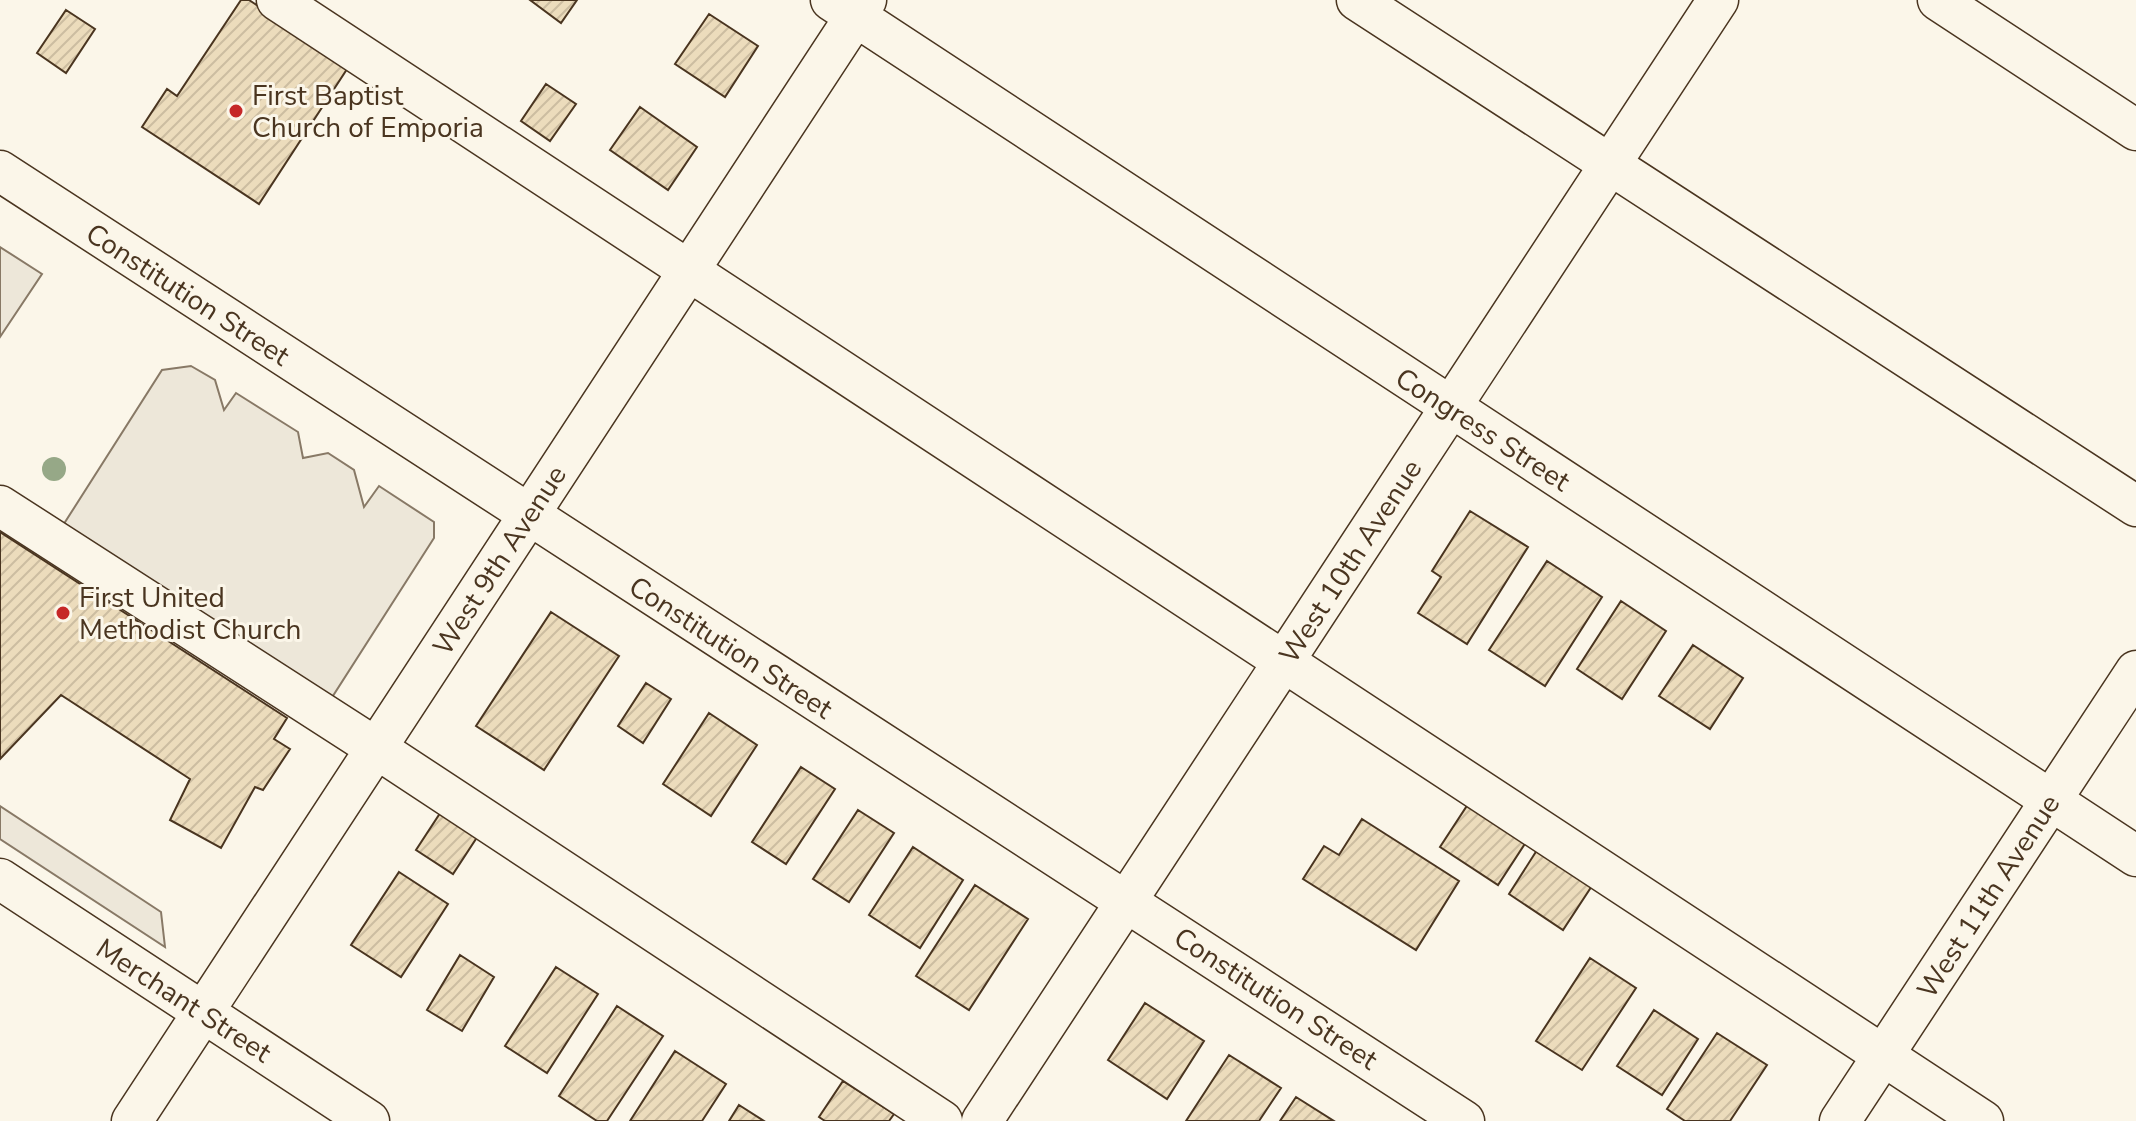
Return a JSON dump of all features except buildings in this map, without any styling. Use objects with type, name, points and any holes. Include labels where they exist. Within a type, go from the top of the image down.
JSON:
[{"type":"street","points":[[277,0],[1983,1121]]},
{"type":"street","points":[[1357,0],[2136,506]]},
{"type":"street","name":"West 10th Avenue","points":[[982,1121],[1718,0]]},
{"type":"street","points":[[1938,0],[2136,130]]},
{"type":"street","name":"West 9th Avenue","points":[[132,1121],[689,271],[851,5]]},
{"type":"street","name":"Congress Street","points":[[851,5],[1451,408],[2136,856]]},
{"type":"street","name":"Constitution Street","points":[[0,171],[1464,1121]]},
{"type":"street","points":[[0,506],[376,748],[942,1121]]},
{"type":"street","name":"West 11th Avenue","points":[[1840,1121],[2136,671]]},
{"type":"street","name":"Merchant Street","points":[[0,879],[369,1121]]},
{"type":"shaded area","points":[[0,247],[42,274],[0,337]]},
{"type":"shaded area","points":[[191,366],[215,380],[224,410],[236,393],[298,432],[303,458],[328,453],[354,470],[364,507],[379,486],[434,522],[434,538],[329,702],[60,530],[162,370]]},
{"type":"shaded area","points":[[0,806],[161,912],[165,947],[0,839]]},
{"type":"place","name":"First Baptist Church of Emporia","points":[[236,111]]},
{"type":"place","name":"First United Methodist Church","points":[[63,613]]}]
